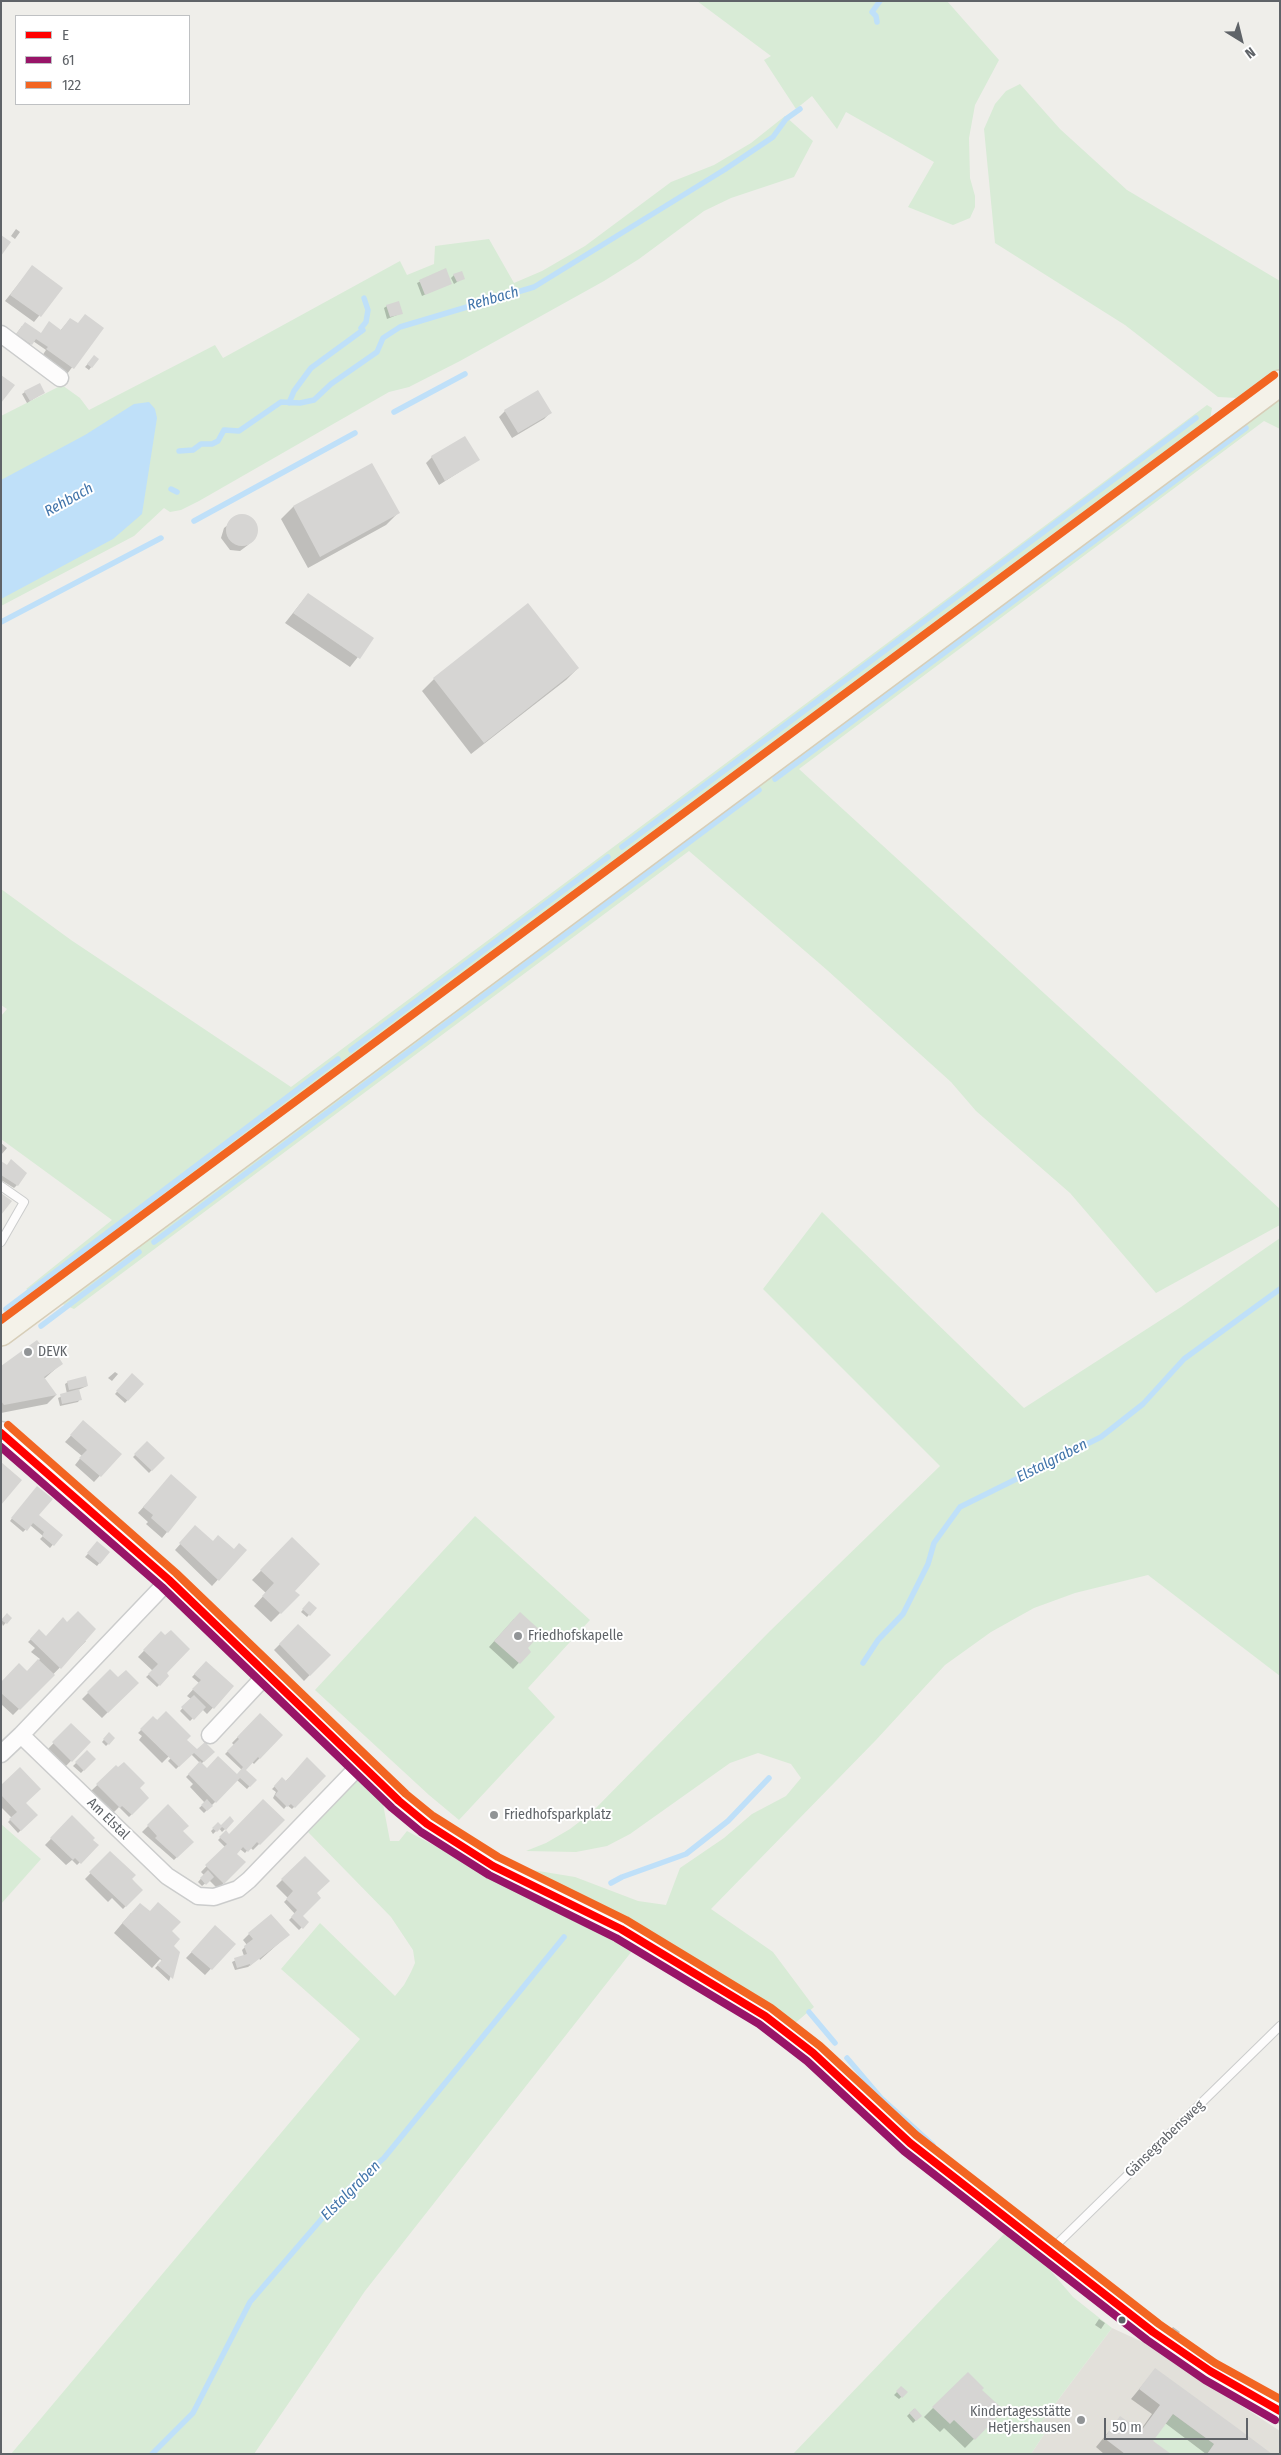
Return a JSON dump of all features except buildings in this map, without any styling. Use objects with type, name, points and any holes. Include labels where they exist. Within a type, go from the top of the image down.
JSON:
[{"type":"main road","points":[[1,1334],[1271,389]]},
{"type":"street","points":[[1,334],[60,378]]},
{"type":"street","points":[[1,1433],[169,1580],[399,1801],[449,1840],[493,1866],[621,1929],[765,2016],[813,2053],[910,2143],[1153,2332],[1210,2371],[1280,2411]]},
{"type":"street","points":[[1,1754],[169,1580]]},
{"type":"street","points":[[210,1735],[267,1674]]},
{"type":"street","name":"Am Elstal","points":[[21,1735],[167,1876],[198,1896],[214,1897],[227,1895],[249,1880],[361,1764]]},
{"type":"lane","points":[[1,1186],[24,1202],[1,1242]]},
{"type":"lane","name":"Gänsegrabensweg","points":[[1050,2251],[1280,2026]]},
{"type":"shaded area","points":[[1112,2328],[1147,2344],[1280,2431],[1280,2454],[1031,2454],[1047,2430],[1040,2424]]},
{"type":"green space","points":[[697,1],[947,1],[999,60],[975,105],[969,138],[970,178],[975,196],[975,207],[970,218],[953,225],[908,207],[934,162],[846,112],[837,129],[812,96],[796,109],[764,60],[771,56]]},
{"type":"green space","points":[[1020,84],[1060,129],[1127,190],[1280,281],[1280,429],[1264,421],[799,769],[1280,1209],[1280,1225],[1156,1293],[1070,1193],[976,1111],[951,1082],[827,970],[689,851],[74,1309],[60,1303],[1252,389],[1238,398],[1218,397],[1125,325],[995,243],[984,129],[995,104],[1006,91]]},
{"type":"green space","points":[[785,116],[813,141],[794,177],[731,198],[704,211],[639,259],[604,281],[460,361],[409,387],[389,392],[199,501],[181,510],[170,512],[164,508],[134,536],[1,606],[1,416],[62,385],[80,398],[89,410],[215,345],[223,358],[400,261],[407,275],[434,264],[435,246],[489,239],[514,283],[542,271],[585,246],[671,182],[714,165],[751,143]]},
{"type":"green space","points":[[1207,405],[1212,408],[1210,419],[36,1294],[26,1289],[112,1220],[1,1139],[1,1016],[7,1009],[1,1005],[1,889],[71,940],[291,1087]]},
{"type":"green space","points":[[822,1212],[1024,1408],[1181,1307],[1280,1238],[1280,1676],[1148,1575],[1075,1593],[1034,1608],[991,1632],[945,1665],[876,1740],[711,1909],[773,1952],[814,2007],[794,2024],[679,1950],[520,1868],[575,1877],[638,1901],[666,1905],[680,1868],[724,1838],[752,1814],[786,1796],[801,1778],[791,1764],[758,1753],[730,1763],[630,1834],[607,1846],[576,1852],[526,1851],[546,1843],[570,1829],[591,1813],[770,1631],[940,1466],[763,1289]]},
{"type":"green space","points":[[475,1516],[590,1620],[528,1688],[555,1717],[459,1820],[429,1795],[315,1690]]},
{"type":"green space","points":[[360,1778],[383,1804],[390,1841],[399,1841],[407,1831],[632,1951],[365,2291],[254,2454],[11,2454],[360,2039],[281,1969],[320,1923],[395,1996],[411,1972],[415,1963],[413,1950],[391,1917],[308,1832]]},
{"type":"green space","points":[[1,1824],[41,1859],[1,1904]]},
{"type":"green space","points":[[1005,2233],[1050,2270],[1073,2297],[1112,2328],[1040,2424],[1047,2430],[1031,2454],[793,2454]]},
{"type":"green space","points":[[1173,2414],[1214,2444],[1207,2454],[1171,2454],[1153,2441]]},
{"type":"water","points":[[149,402],[155,409],[157,418],[142,514],[113,539],[1,599],[1,480],[85,435],[134,404]]},
{"type":"waterway","name":"Rehbach","points":[[877,22],[876,16],[872,12],[880,1]]},
{"type":"waterway","name":"Rehbach","points":[[179,451],[193,450],[201,444],[212,444],[218,441],[224,430],[239,431],[281,402],[300,403],[314,400],[331,384],[377,352],[383,338],[400,327],[534,287],[724,170],[773,137],[786,119],[800,109]]},
{"type":"waterway","points":[[289,403],[294,391],[311,368],[363,330],[361,328],[366,322],[368,310],[364,298]]},
{"type":"waterway","points":[[394,412],[465,374]]},
{"type":"waterway","points":[[622,847],[1196,418]]},
{"type":"waterway","points":[[775,779],[1246,428]]},
{"type":"waterway","points":[[194,521],[355,433]]},
{"type":"waterway","points":[[171,489],[177,492]]},
{"type":"waterway","points":[[1,622],[161,538]]},
{"type":"waterway","points":[[154,1242],[759,790]]},
{"type":"waterway","points":[[351,1050],[608,857]]},
{"type":"waterway","points":[[6,1309],[338,1059]]},
{"type":"waterway","points":[[41,1326],[139,1252]]},
{"type":"waterway","name":"Elstalgraben","points":[[863,1663],[878,1640],[903,1614],[928,1564],[934,1543],[960,1507],[1101,1437],[1143,1404],[1184,1359],[1280,1289]]},
{"type":"waterway","name":"Elstalgraben","points":[[611,1883],[622,1877],[686,1854],[728,1821],[769,1778]]},
{"type":"waterway","name":"Elstalgraben","points":[[152,2454],[193,2413],[250,2302],[344,2193],[384,2158],[564,1937]]},
{"type":"waterway","points":[[809,2012],[835,2043]]},
{"type":"waterway","points":[[847,2058],[881,2098],[933,2145]]},
{"type":"transit line","name":"122","points":[[1,1320],[1274,375]]},
{"type":"transit line","name":"122","points":[[8,1425],[176,1573],[406,1794],[433,1816],[498,1857],[626,1920],[771,2008],[820,2046],[916,2135],[1159,2324],[1215,2363],[1280,2399]]},
{"type":"transit line","name":"E","points":[[1,1433],[169,1580],[399,1801],[427,1824],[493,1866],[621,1929],[765,2016],[813,2053],[910,2143],[1153,2332],[1210,2371],[1280,2411]]},
{"type":"transit line","name":"61","points":[[1,1447],[162,1587],[392,1808],[421,1832],[489,1875],[616,1938],[759,2024],[807,2061],[904,2151],[1147,2340],[1205,2380],[1275,2420]]},
{"type":"place","name":"DEVK","points":[[28,1352]]},
{"type":"place","name":"Friedhofskapelle","points":[[518,1636]]},
{"type":"place","name":"Friedhofsparkplatz","points":[[494,1815]]},
{"type":"place","name":"Kindertagesstätte Hetjershausen","points":[[1081,2420]]}]
